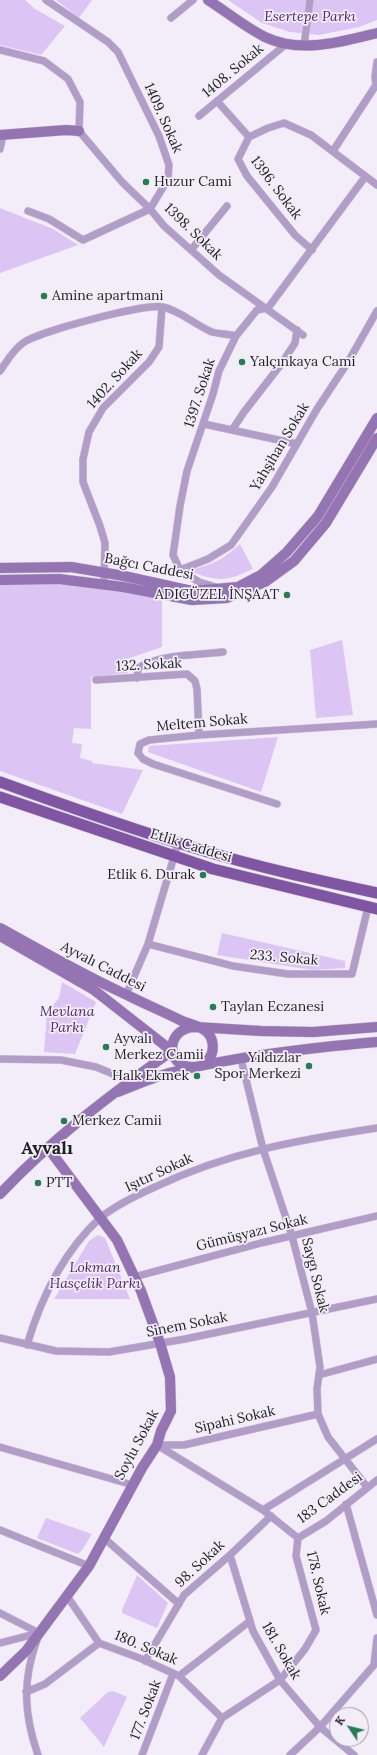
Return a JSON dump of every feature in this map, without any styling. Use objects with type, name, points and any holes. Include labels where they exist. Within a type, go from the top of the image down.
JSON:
[{"type":"main road","points":[[208,0],[264,37],[285,44],[304,46],[324,45],[377,33]]},
{"type":"main road","points":[[2,135],[66,130],[79,131]]},
{"type":"main road","name":"Bağcı Caddesi","points":[[0,568],[71,567],[104,572],[192,591],[238,587],[261,575],[286,553],[318,516],[377,418]]},
{"type":"main road","name":"Bağcı Caddesi","points":[[0,580],[59,579],[104,584],[192,600],[227,598],[265,582],[294,561],[326,523],[377,438]]},
{"type":"main road","name":"Etlik Caddesi","points":[[0,782],[101,818],[178,843],[292,875],[377,893]]},
{"type":"main road","name":"Etlik Caddesi","points":[[0,797],[212,869],[373,908]]},
{"type":"main road","name":"Ayvalı Caddesi","points":[[0,928],[126,995],[208,1033],[212,1039],[212,1054],[209,1060],[197,1067]]},
{"type":"main road","name":"Ayvalı Caddesi","points":[[0,936],[94,990],[172,1051],[175,1057],[184,1066],[197,1067],[330,1046],[377,1042]]},
{"type":"main road","name":"Ayvalı Caddesi","points":[[172,1051],[174,1038],[178,1033],[183,1029],[196,1027],[261,1031],[313,1032],[377,1028]]},
{"type":"main road","points":[[0,1194],[72,1126],[172,1051]]},
{"type":"main road","points":[[118,1092],[168,1074],[197,1067]]},
{"type":"main road","name":"Soylu Sokak","points":[[0,1676],[26,1651],[89,1566],[133,1485],[157,1445],[161,1431],[171,1411],[170,1377],[160,1343],[134,1277],[117,1240],[48,1148]]},
{"type":"street","name":"1409. Sokak","points":[[46,0],[108,42],[118,52],[159,136],[169,164],[168,179],[150,208]]},
{"type":"street","points":[[170,18],[193,0]]},
{"type":"street","points":[[304,46],[310,0]]},
{"type":"street","name":"1408. Sokak","points":[[199,116],[285,44]]},
{"type":"street","points":[[0,50],[44,61],[68,79],[80,102],[79,131]]},
{"type":"street","points":[[333,151],[376,85],[377,62]]},
{"type":"street","points":[[217,101],[249,137],[268,128],[284,123],[311,135],[377,185]]},
{"type":"street","name":"1398. Sokak","points":[[79,131],[122,182],[150,208],[164,226],[219,274],[300,332],[282,363],[232,430]]},
{"type":"street","points":[[0,149],[2,135]]},
{"type":"street","name":"1396. Sokak","points":[[249,137],[238,159],[247,176],[296,235],[312,250]]},
{"type":"street","name":"1397. Sokak","points":[[180,570],[174,555],[180,506],[187,471],[204,424],[219,371],[236,336],[257,310],[268,308],[365,177]]},
{"type":"street","points":[[191,250],[227,206]]},
{"type":"street","points":[[28,211],[49,219],[83,240],[150,208]]},
{"type":"street","points":[[0,371],[14,351],[24,342],[42,334],[120,312],[162,307],[172,310],[212,332],[236,336]]},
{"type":"street","name":"1402. Sokak","points":[[104,584],[105,543],[83,482],[83,459],[89,432],[103,408],[149,362],[159,347],[162,307]]},
{"type":"street","name":"Yahşihan Sokak","points":[[180,570],[208,559],[231,546],[272,487],[377,311]]},
{"type":"street","points":[[204,424],[297,444]]},
{"type":"street","points":[[180,570],[199,582],[222,589]]},
{"type":"street","points":[[137,678],[138,668],[147,662],[223,652]]},
{"type":"street","name":"132. Sokak","points":[[96,680],[187,674],[195,681],[197,689],[199,735]]},
{"type":"street","name":"Meltem Sokak","points":[[277,804],[152,764],[143,759],[138,753],[140,744],[149,740],[199,735],[377,724]]},
{"type":"street","points":[[126,995],[148,944],[178,843]]},
{"type":"street","name":"233. Sokak","points":[[148,944],[232,966],[288,974],[352,974],[373,908]]},
{"type":"street","points":[[0,1058],[61,1060],[96,1067],[130,1081]]},
{"type":"street","name":"Saygı Sokak","points":[[241,1059],[262,1149],[292,1236],[312,1313],[320,1367],[317,1389],[318,1414],[328,1437],[368,1486]]},
{"type":"street","name":"Işıtır Sokak","points":[[27,1345],[36,1316],[52,1281],[76,1244],[101,1218],[135,1196],[182,1174],[232,1157],[296,1141],[377,1128]]},
{"type":"street","name":"Gümüşyazı Sokak","points":[[134,1277],[292,1236],[377,1216]]},
{"type":"street","name":"Sinem Sokak","points":[[0,1338],[56,1351],[109,1352],[377,1299]]},
{"type":"street","points":[[319,1375],[377,1359]]},
{"type":"street","name":"Sipahi Sokak","points":[[157,1445],[184,1445],[318,1414]]},
{"type":"street","points":[[263,1510],[377,1439]]},
{"type":"street","name":"178. Sokak","points":[[157,1445],[263,1510],[298,1538],[296,1556],[316,1630],[305,1649],[280,1680],[222,1718],[202,1755]]},
{"type":"street","points":[[0,1447],[133,1485]]},
{"type":"street","name":"183 Caddesi","points":[[298,1538],[326,1521],[377,1480]]},
{"type":"street","points":[[346,1504],[377,1615]]},
{"type":"street","name":"98. Sokak","points":[[145,1661],[184,1595],[230,1555],[271,1516]]},
{"type":"street","points":[[0,1530],[89,1566]]},
{"type":"street","points":[[104,1538],[178,1604]]},
{"type":"street","name":"181. Sokak","points":[[230,1555],[253,1631],[280,1680],[320,1727],[354,1755]]},
{"type":"street","name":"180. Sokak","points":[[68,1596],[99,1643],[176,1675],[222,1718]]},
{"type":"street","points":[[0,1612],[39,1633]]},
{"type":"street","name":"177. Sokak","points":[[142,1755],[176,1675],[250,1621]]},
{"type":"street","points":[[0,1643],[18,1637],[39,1633]]},
{"type":"street","points":[[38,1755],[27,1719],[26,1692],[30,1660],[39,1633]]},
{"type":"street","points":[[290,1755],[320,1727],[375,1666],[377,1638]]},
{"type":"street","points":[[26,1692],[44,1684],[99,1643]]},
{"type":"green space","points":[[0,0],[25,0],[35,9],[65,26],[41,55],[0,45]]},
{"type":"green space","points":[[56,0],[92,0],[79,18]]},
{"type":"green space","name":"Esertepe Parkı","points":[[228,0],[377,0],[377,20],[359,27],[319,35],[290,32],[262,23]]},
{"type":"green space","points":[[0,208],[53,229],[78,245],[0,273]]},
{"type":"green space","points":[[240,544],[253,569],[235,576],[221,579],[206,577],[188,570],[216,562]]},
{"type":"green space","points":[[32,584],[97,586],[162,600],[162,647],[127,659],[128,673],[91,677],[91,729],[74,728],[72,743],[82,744],[80,758],[92,761],[92,763],[143,770],[122,814],[0,771],[0,585]]},
{"type":"green space","points":[[342,640],[353,715],[316,718],[310,650]]},
{"type":"green space","points":[[278,737],[261,792],[148,752],[149,746]]},
{"type":"green space","points":[[222,933],[345,961],[345,968],[312,970],[217,955]]},
{"type":"green space","name":"Mevlana Parkı","points":[[62,982],[96,1002],[75,1054],[44,1052],[47,1012],[59,998]]},
{"type":"green space","name":"Lokman Hasçelik Parkı","points":[[98,1235],[105,1238],[130,1299],[54,1299],[89,1241]]},
{"type":"green space","points":[[46,1518],[92,1534],[83,1549],[78,1554],[37,1538]]},
{"type":"green space","points":[[137,1575],[168,1603],[157,1628],[122,1613]]},
{"type":"green space","points":[[113,1691],[127,1697],[104,1747],[80,1718],[108,1692]]},
{"type":"place","name":"Huzur Cami","points":[[146,182]]},
{"type":"place","name":"Amine apartmani","points":[[44,296]]},
{"type":"place","name":"Yalçınkaya Cami","points":[[242,362]]},
{"type":"place","name":"ADIGÜZEL İNŞAAT","points":[[287,595]]},
{"type":"place","name":"Etlik 6. Durak","points":[[203,875]]},
{"type":"place","name":"Taylan Eczanesi","points":[[213,1007]]},
{"type":"place","name":"Ayvalı Merkez Camii","points":[[106,1047]]},
{"type":"place","name":"Yıldızlar Spor Merkezi","points":[[309,1066]]},
{"type":"place","name":"Halk Ekmek","points":[[197,1076]]},
{"type":"place","name":"Merkez Camii","points":[[64,1121]]},
{"type":"place","name":"PTT","points":[[38,1183]]},
{"type":"district","name":"Ayvalı","points":[[47,1149]]}]
